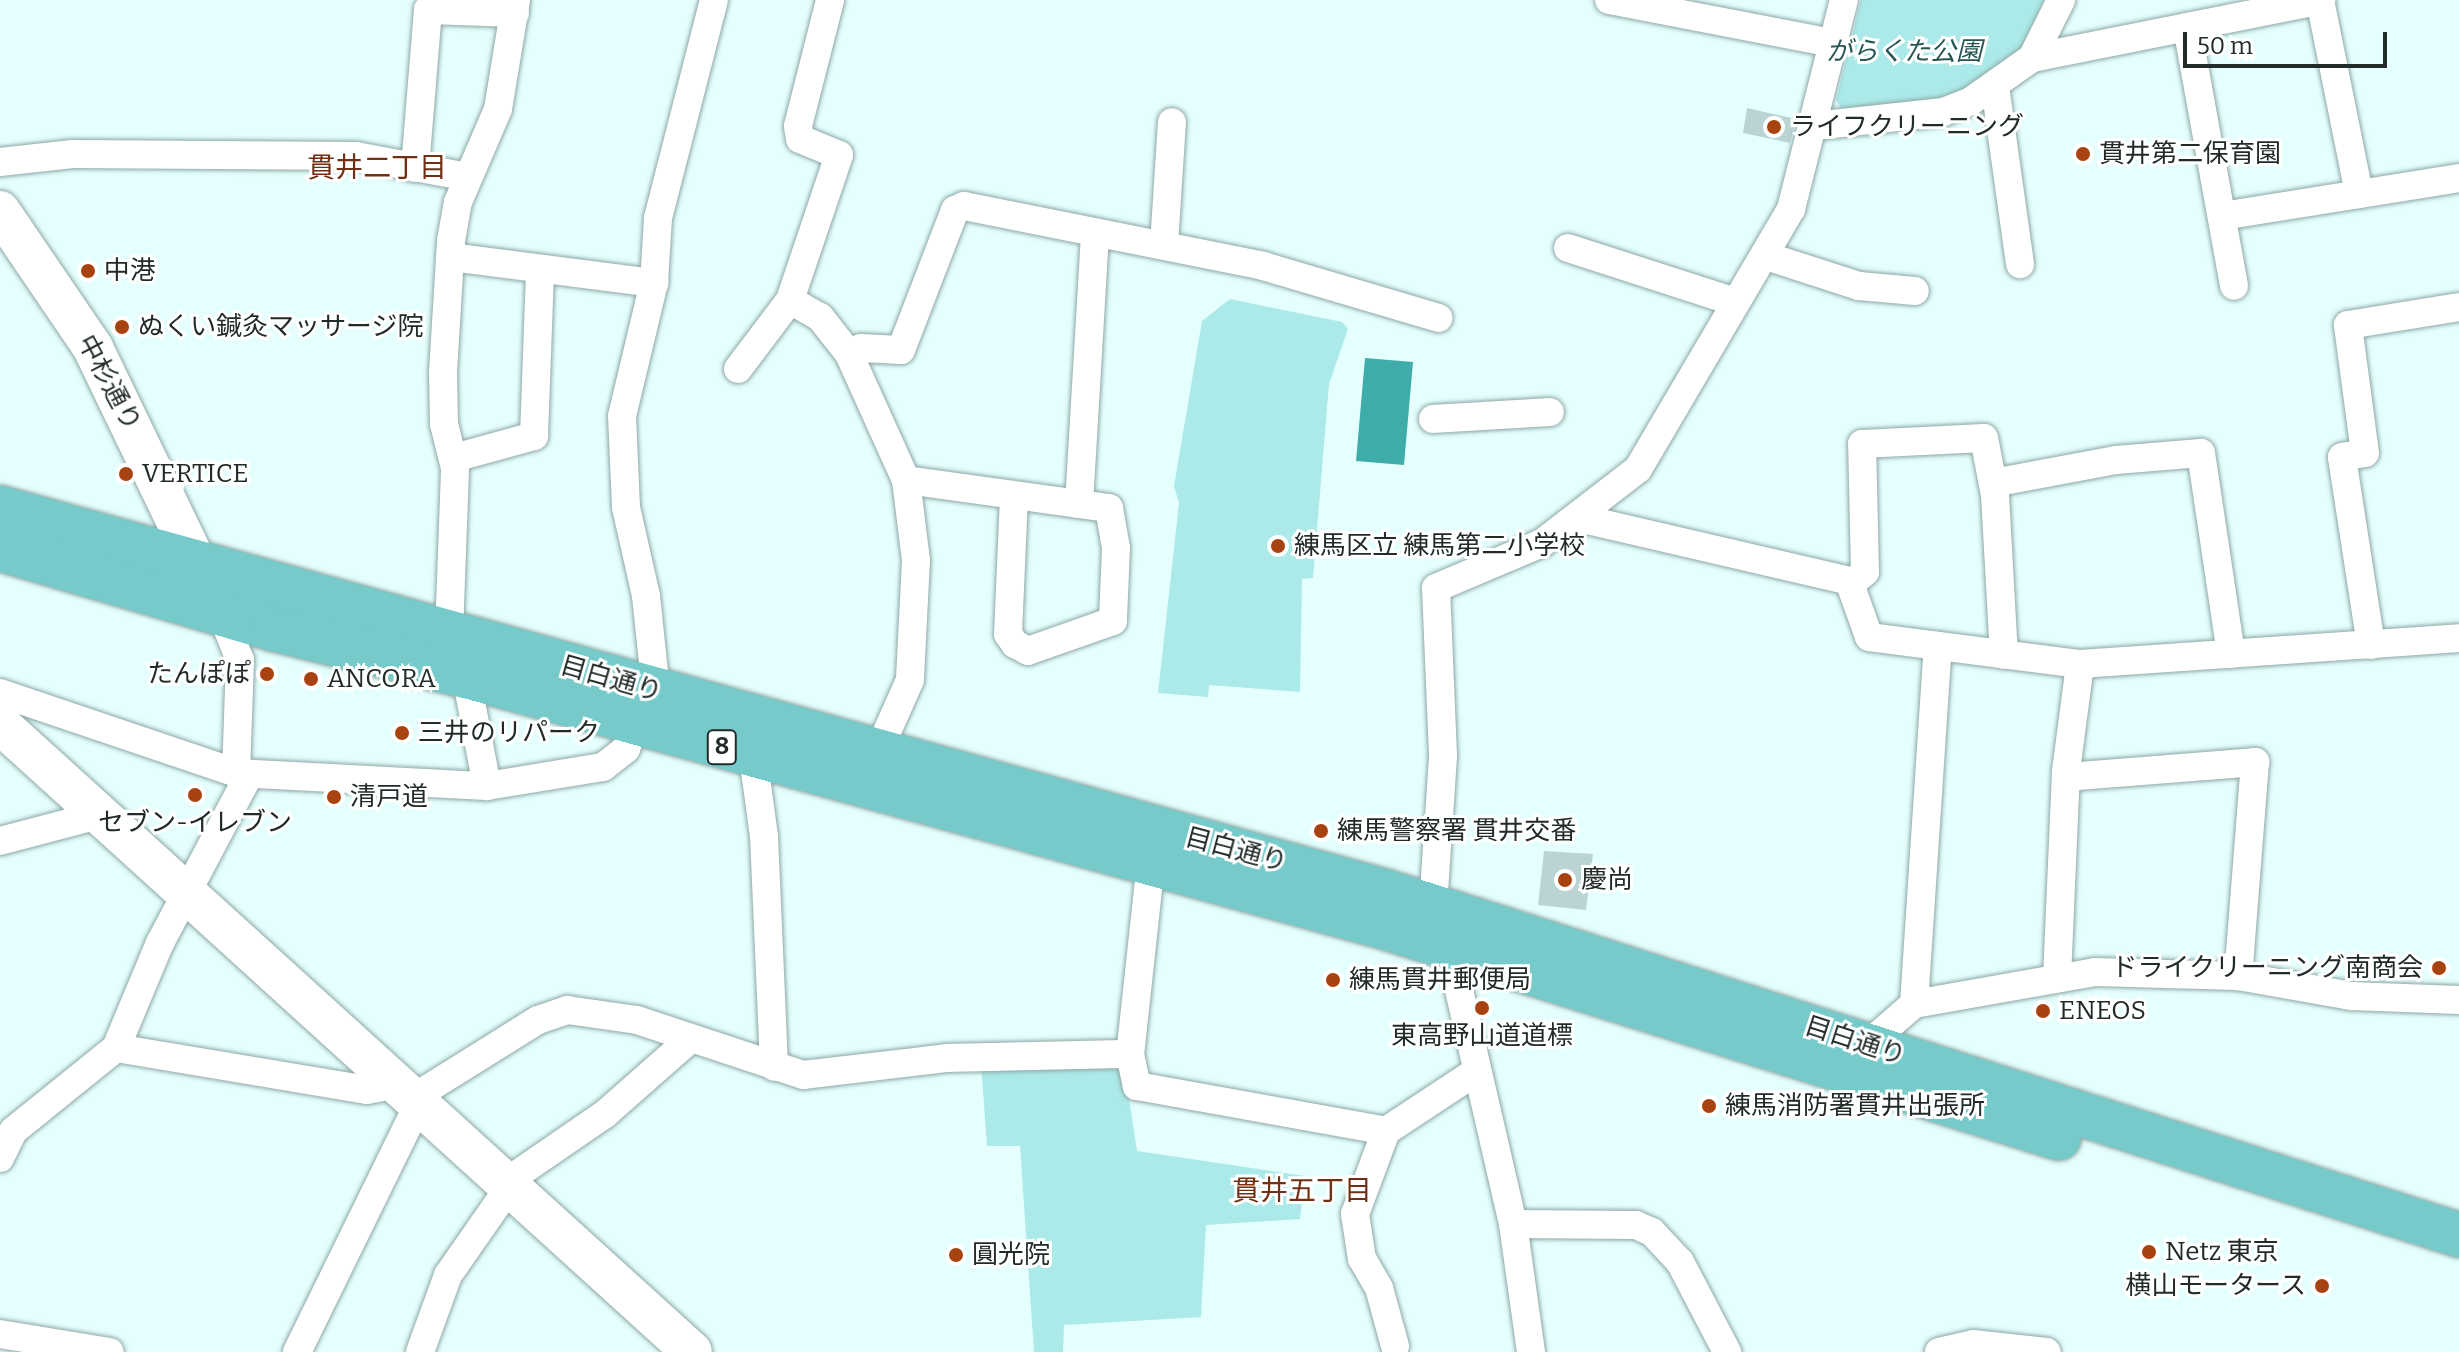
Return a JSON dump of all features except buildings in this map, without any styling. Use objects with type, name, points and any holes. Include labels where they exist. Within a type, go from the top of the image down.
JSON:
[{"type":"main road","name":"目白通り","points":[[0,508],[449,634],[646,707],[753,756],[1151,862],[1439,927],[1867,1045],[2459,1235]]},
{"type":"main road","name":"目白通り","points":[[0,549],[222,613],[466,676],[878,752],[1439,927],[2459,1266]]},
{"type":"street","points":[[0,693],[242,774],[487,786],[603,767],[626,749],[646,707],[646,596],[626,507],[622,416],[654,283],[658,218],[714,0]]},
{"type":"street","points":[[738,369],[790,300],[839,155],[800,139],[798,126],[830,0]]},
{"type":"street","points":[[1609,0],[1833,43]]},
{"type":"street","points":[[1523,1351],[1513,1224],[1439,927],[1443,755],[1436,588],[1542,543],[1579,518],[1638,469],[1732,301],[1766,256],[1791,209],[1844,0]]},
{"type":"street","points":[[2032,58],[2061,0]]},
{"type":"street","points":[[1814,126],[1943,112],[1995,86],[2032,58],[2320,0],[2359,194]]},
{"type":"street","points":[[415,168],[428,10],[515,6],[498,109],[468,177],[450,257],[444,424],[454,458],[449,634]]},
{"type":"street","points":[[2187,27],[2234,286]]},
{"type":"street","points":[[1995,86],[2020,264]]},
{"type":"street","points":[[1164,245],[1172,122]]},
{"type":"street","points":[[0,162],[73,154],[356,156],[468,177]]},
{"type":"street","points":[[2222,216],[2459,178]]},
{"type":"street","points":[[849,354],[861,348],[901,350],[955,210],[964,206],[1263,266],[1438,318]]},
{"type":"street","name":"中杉通り","points":[[0,211],[93,348],[198,566]]},
{"type":"street","points":[[1079,504],[1095,232]]},
{"type":"street","points":[[1568,248],[1732,301]]},
{"type":"street","points":[[1766,256],[1859,286],[1915,291]]},
{"type":"street","points":[[450,257],[654,283]]},
{"type":"street","points":[[454,458],[534,436],[540,269]]},
{"type":"street","points":[[790,300],[820,317],[849,354],[906,480],[916,560],[910,680],[878,752]]},
{"type":"street","points":[[2371,645],[2342,457],[2365,453],[2348,325],[2459,307]]},
{"type":"street","points":[[1433,419],[1550,412]]},
{"type":"street","points":[[1851,584],[1865,572],[1862,444],[1984,438],[1993,483],[2004,655]]},
{"type":"street","points":[[1993,483],[2116,460],[2201,453],[2231,654]]},
{"type":"street","points":[[906,480],[1109,508],[1116,548],[1113,621],[1028,651],[1008,634],[1014,495]]},
{"type":"street","points":[[1579,518],[1851,584]]},
{"type":"street","points":[[0,1158],[7,1131],[116,1048],[160,943],[189,893],[242,774],[240,660],[222,613],[198,566]]},
{"type":"street","points":[[1851,584],[1869,637],[2080,664],[2459,638]]},
{"type":"street","points":[[1914,1004],[1938,646]]},
{"type":"street","points":[[2057,978],[2066,777],[2080,664]]},
{"type":"street","points":[[466,676],[487,786]]},
{"type":"street","points":[[0,724],[692,1352]]},
{"type":"street","points":[[753,756],[764,836],[774,1067]]},
{"type":"street","points":[[2066,777],[2255,762],[2238,976]]},
{"type":"street","points":[[0,841],[102,814]]},
{"type":"street","points":[[1151,862],[1130,1054],[1137,1086],[1386,1131]]},
{"type":"street","points":[[1867,1045],[1914,1004],[2095,972],[2238,976],[2352,996],[2459,1000]]},
{"type":"street","points":[[297,1352],[411,1095],[538,1020],[567,1010],[637,1020],[689,1040],[803,1075],[948,1058],[1130,1054]]},
{"type":"street","points":[[420,1352],[448,1275],[508,1184],[605,1114],[689,1040]]},
{"type":"street","points":[[116,1048],[411,1095]]},
{"type":"street","points":[[1395,1350],[1355,1227],[1386,1131],[1477,1071]]},
{"type":"street","points":[[1513,1224],[1636,1225],[1652,1232],[1680,1262],[1727,1352]]},
{"type":"street","points":[[0,1334],[110,1352]]},
{"type":"street","points":[[1939,1352],[1973,1344],[2047,1352]]},
{"type":"green space","name":"がらくた公園","points":[[1861,0],[2044,0],[2022,47],[1986,78],[1937,101],[1843,111],[1836,100]]},
{"type":"green space","points":[[1230,299],[1342,322],[1348,329],[1329,384],[1313,578],[1302,579],[1300,692],[1209,685],[1208,697],[1158,693],[1179,503],[1174,486],[1202,321]]},
{"type":"green space","points":[[981,1063],[1124,1066],[1137,1151],[1305,1176],[1300,1219],[1206,1225],[1201,1317],[1064,1325],[1063,1352],[1034,1352],[1020,1146],[987,1146]]},
{"type":"shaded area","points":[[1365,358],[1413,362],[1404,465],[1356,461]]},
{"type":"place","name":"ライフクリーニング","points":[[1774,127]]},
{"type":"place","name":"貫井第二保育園","points":[[2083,154]]},
{"type":"place","name":"中港","points":[[88,271]]},
{"type":"place","name":"ぬくい鍼灸マッサージ院","points":[[122,327]]},
{"type":"place","name":"VERTICE","points":[[126,474]]},
{"type":"place","name":"練馬区立 練馬第二小学校","points":[[1278,546]]},
{"type":"place","name":"たんぽぽ","points":[[267,674]]},
{"type":"place","name":"ANCORA","points":[[311,679]]},
{"type":"place","name":"三井のリパーク","points":[[402,733]]},
{"type":"place","name":"セブン-イレブン","points":[[195,795]]},
{"type":"place","name":"清戸道","points":[[334,797]]},
{"type":"place","name":"練馬警察署 貫井交番","points":[[1321,831]]},
{"type":"place","name":"慶尚","points":[[1565,880]]},
{"type":"place","name":"ドライクリーニング南商会","points":[[2439,968]]},
{"type":"place","name":"練馬貫井郵便局","points":[[1333,980]]},
{"type":"place","name":"東高野山道道標","points":[[1482,1008]]},
{"type":"place","name":"ENEOS","points":[[2043,1011]]},
{"type":"place","name":"練馬消防署貫井出張所","points":[[1709,1106]]},
{"type":"place","name":"Netz 東京","points":[[2149,1252]]},
{"type":"place","name":"圓光院","points":[[956,1255]]},
{"type":"place","name":"横山モータース","points":[[2322,1286]]},
{"type":"district","name":"貫井二丁目","points":[[377,168]]},
{"type":"district","name":"貫井五丁目","points":[[1302,1191]]}]
